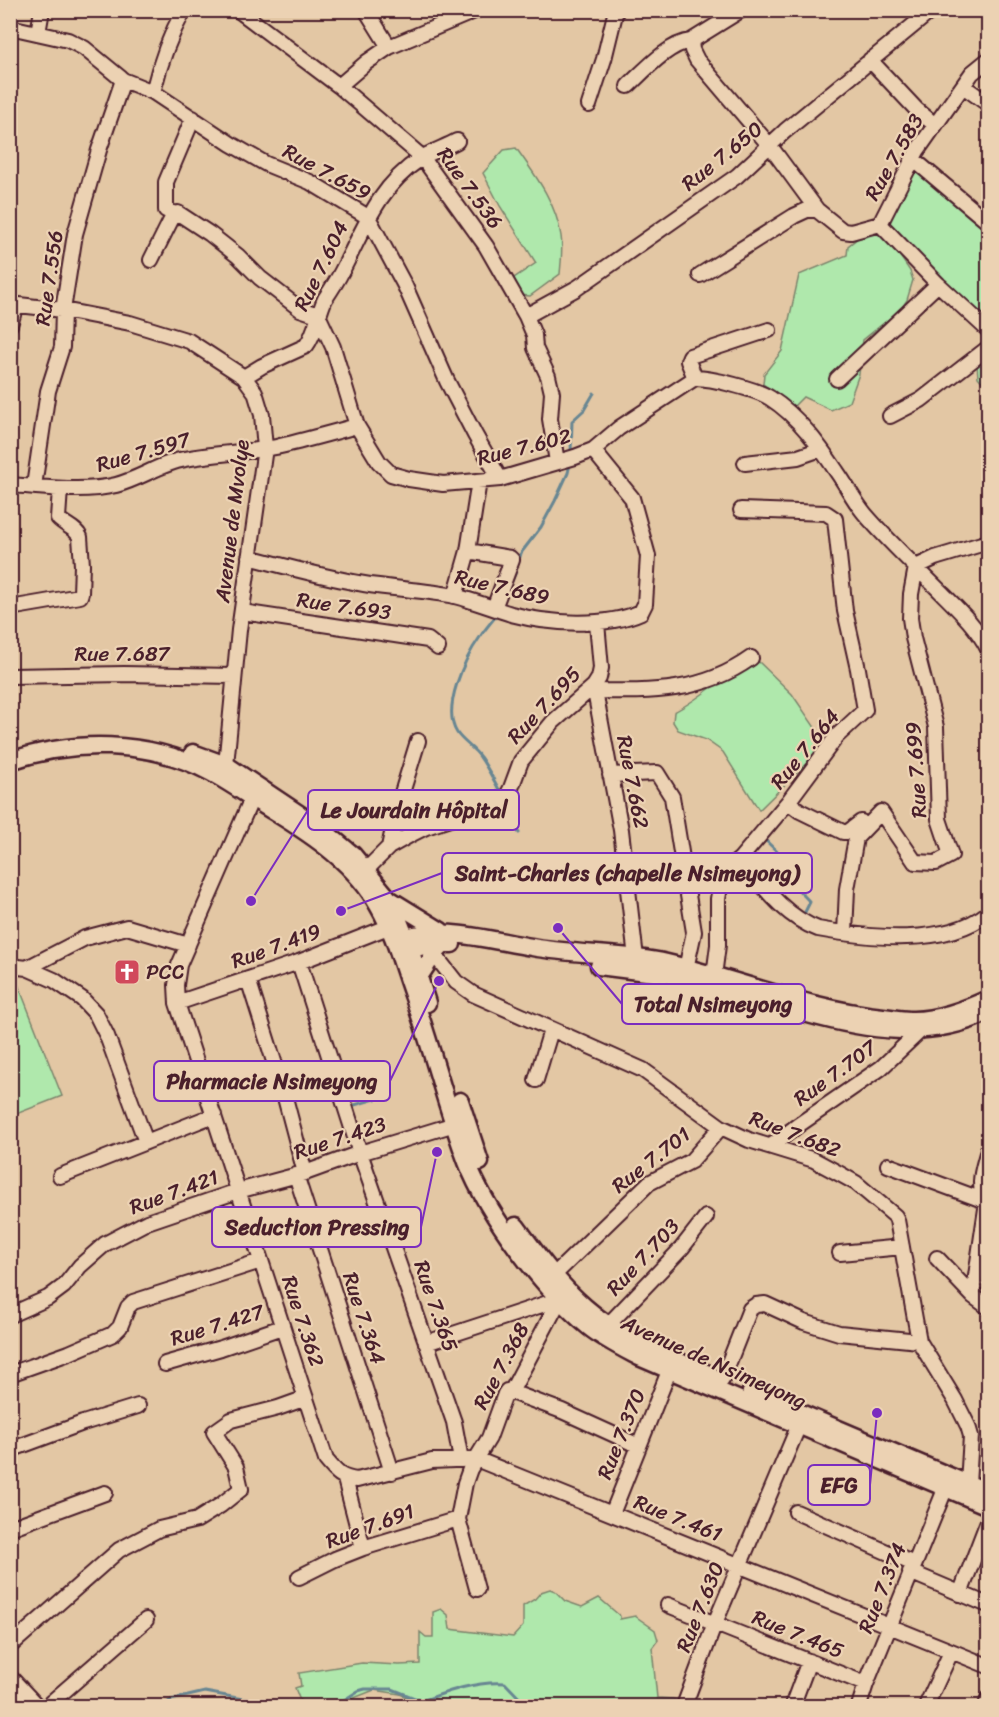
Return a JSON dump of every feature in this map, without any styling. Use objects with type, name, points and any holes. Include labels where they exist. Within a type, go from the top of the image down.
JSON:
[{"type":"main road","name":"Avenue de Nsimeyong","points":[[10,750],[68,737],[123,736],[168,744],[224,771],[336,840],[353,855],[388,899],[419,1011],[468,1163],[476,1181],[528,1262],[560,1299],[603,1337],[639,1358],[988,1506]]},
{"type":"main road","name":"Avenue de Nsimeyong","points":[[10,761],[68,748],[102,746],[165,754],[197,766],[224,771],[252,798],[293,823],[350,867],[369,890],[419,977],[473,1144],[486,1175],[509,1217],[554,1275],[578,1301],[608,1325],[662,1355],[988,1491]]},
{"type":"main road","points":[[388,899],[441,943],[670,975],[714,976],[835,1010],[912,1021],[968,1009],[988,999]]},
{"type":"main road","points":[[399,941],[550,950],[636,958],[830,1021],[874,1028],[920,1031],[944,1028],[988,1012]]},
{"type":"main road","points":[[419,977],[441,943]]},
{"type":"street","points":[[38,33],[42,10]]},
{"type":"street","points":[[153,92],[168,43],[184,10]]},
{"type":"street","name":"Rue 7.536","points":[[238,10],[339,86],[422,157],[486,246],[526,316],[548,376],[552,393],[550,419],[557,462]]},
{"type":"street","points":[[366,10],[389,47]]},
{"type":"street","points":[[339,86],[389,47],[477,10]]},
{"type":"street","points":[[589,105],[604,59],[616,10]]},
{"type":"street","points":[[628,86],[668,51],[683,42],[691,41],[741,10]]},
{"type":"street","name":"Rue 7.650","points":[[526,316],[577,288],[728,183],[749,167],[785,131],[932,10]]},
{"type":"street","name":"Rue 7.659","points":[[10,27],[68,40],[84,48],[123,80],[153,92],[231,144],[266,164],[310,182],[368,217],[405,286],[447,381],[500,479]]},
{"type":"street","name":"Rue 7.583","points":[[691,41],[692,50],[698,60],[770,146],[817,210],[843,231],[851,232],[880,224],[913,159],[935,125],[972,73],[988,60]]},
{"type":"street","points":[[870,60],[916,109],[935,125]]},
{"type":"street","name":"Rue 7.556","points":[[34,486],[48,391],[62,347],[63,310],[75,234],[99,150],[123,80]]},
{"type":"street","points":[[963,86],[988,104]]},
{"type":"street","points":[[193,118],[166,182],[166,210],[174,214],[178,213],[210,234],[300,309],[318,315]]},
{"type":"street","name":"Rue 7.604","points":[[244,377],[306,346],[318,315],[368,217],[395,178],[422,157],[457,141]]},
{"type":"street","points":[[913,159],[988,222]]},
{"type":"street","points":[[700,275],[794,216],[807,210],[817,210]]},
{"type":"street","points":[[152,260],[174,214]]},
{"type":"street","points":[[880,224],[938,284],[988,330]]},
{"type":"street","points":[[837,379],[938,284]]},
{"type":"street","points":[[10,325],[13,304]]},
{"type":"street","name":"Avenue de Mvolye","points":[[13,304],[63,310],[130,323],[189,340],[244,377],[255,392],[262,415],[265,448],[242,612],[224,771]]},
{"type":"street","name":"Rue 7.602","points":[[318,315],[333,348],[357,426],[379,462],[392,474],[409,479],[443,484],[500,479],[575,458],[593,450],[619,428],[695,378]]},
{"type":"street","points":[[769,330],[690,356],[688,361],[695,378],[738,387],[770,398],[801,424],[838,472],[854,499],[900,552],[970,621],[988,649]]},
{"type":"street","points":[[890,416],[921,399],[988,348]]},
{"type":"street","name":"Rue 7.597","points":[[10,485],[60,489],[112,486],[182,459],[275,447],[357,426]]},
{"type":"street","name":"Rue 7.689","points":[[249,557],[362,584],[453,596],[513,614],[546,620],[597,623],[634,615],[641,612],[645,604],[648,556],[632,498],[593,450]]},
{"type":"street","points":[[746,463],[798,457],[821,450]]},
{"type":"street","points":[[453,596],[456,593],[468,551],[480,481]]},
{"type":"street","points":[[10,608],[80,596],[80,537],[79,533],[58,518],[60,489]]},
{"type":"street","points":[[741,510],[826,513],[835,519],[854,499]]},
{"type":"street","name":"Rue 7.664","points":[[714,976],[721,881],[729,868],[740,859],[788,802],[837,736],[865,710],[845,611],[835,519]]},
{"type":"street","points":[[916,567],[935,558],[988,542]]},
{"type":"street","points":[[468,551],[512,560],[494,608]]},
{"type":"street","name":"Rue 7.699","points":[[845,933],[847,889],[856,838],[881,812],[915,862],[936,863],[951,855],[939,819],[936,727],[910,618],[911,594],[916,567]]},
{"type":"street","name":"Rue 7.693","points":[[242,612],[428,640],[438,648]]},
{"type":"street","name":"Rue 7.695","points":[[366,870],[389,847],[426,827],[507,796],[521,761],[552,722],[594,689],[601,668],[597,623]]},
{"type":"street","points":[[594,689],[647,692],[688,686],[716,678],[734,670],[751,658]]},
{"type":"street","name":"Rue 7.687","points":[[10,676],[124,674],[234,676]]},
{"type":"street","name":"Rue 7.662","points":[[594,689],[621,830],[636,958]]},
{"type":"street","points":[[389,847],[398,806],[418,741]]},
{"type":"street","points":[[610,775],[657,773],[672,797],[694,932],[685,974]]},
{"type":"street","name":"Rue 7.362","points":[[252,798],[179,965],[177,1003],[326,1460],[334,1471],[345,1479]]},
{"type":"street","points":[[788,802],[800,811],[843,832],[848,832],[876,809]]},
{"type":"street","points":[[740,859],[776,902],[809,926],[818,929],[878,937],[936,935],[966,927],[988,913]]},
{"type":"street","points":[[27,968],[85,938],[127,927],[188,945]]},
{"type":"street","name":"Rue 7.419","points":[[177,1003],[299,962],[399,941]]},
{"type":"street","name":"Rue 7.682","points":[[441,943],[456,982],[473,994],[648,1073],[721,1127],[749,1140],[814,1160],[856,1184],[895,1216],[919,1341],[955,1400],[971,1436],[968,1484]]},
{"type":"street","name":"Rue 7.365","points":[[299,962],[360,1153],[454,1422],[461,1460]]},
{"type":"street","points":[[10,966],[27,968],[54,980],[82,999],[96,1014],[107,1036],[146,1142]]},
{"type":"street","name":"Rue 7.364","points":[[248,979],[283,1090],[300,1174],[392,1472]]},
{"type":"street","points":[[536,1080],[551,1030]]},
{"type":"street","name":"Rue 7.707","points":[[771,1146],[881,1068],[920,1031]]},
{"type":"street","points":[[60,1176],[214,1115]]},
{"type":"street","name":"Rue 7.423","points":[[238,1191],[300,1174],[455,1124]]},
{"type":"street","name":"Rue 7.701","points":[[554,1275],[649,1183],[691,1161],[721,1127]]},
{"type":"street","points":[[973,1296],[988,1202],[982,1191],[981,1180],[988,1149]]},
{"type":"street","points":[[888,1165],[988,1202]]},
{"type":"street","name":"Rue 7.421","points":[[10,1315],[48,1298],[64,1286],[80,1266],[105,1244],[124,1233],[147,1222],[238,1191]]},
{"type":"street","name":"Rue 7.703","points":[[608,1325],[681,1249],[706,1217]]},
{"type":"street","points":[[840,1253],[902,1247]]},
{"type":"street","points":[[937,1258],[973,1296],[988,1307]]},
{"type":"street","points":[[10,1374],[113,1334],[120,1327],[128,1307],[133,1302],[261,1261]]},
{"type":"street","points":[[426,1343],[560,1299]]},
{"type":"street","name":"Rue 7.368","points":[[477,1589],[458,1518],[465,1483],[470,1469],[489,1438],[505,1394],[507,1391],[511,1392],[560,1299]]},
{"type":"street","points":[[722,1380],[750,1309],[756,1305],[765,1304],[804,1322],[839,1333],[919,1341]]},
{"type":"street","name":"Rue 7.427","points":[[165,1364],[282,1327]]},
{"type":"street","name":"Rue 7.370","points":[[612,1514],[669,1371]]},
{"type":"street","points":[[511,1392],[562,1411],[639,1446]]},
{"type":"street","points":[[10,1646],[119,1550],[159,1529],[197,1520],[241,1489],[236,1467],[214,1432],[231,1420],[306,1398]]},
{"type":"street","points":[[10,1450],[138,1406]]},
{"type":"street","name":"Rue 7.630","points":[[684,1707],[715,1623],[799,1425]]},
{"type":"street","name":"Rue 7.461","points":[[345,1479],[357,1480],[432,1461],[476,1459],[988,1666]]},
{"type":"street","points":[[345,1479],[363,1548]]},
{"type":"street","name":"Rue 7.374","points":[[859,1707],[866,1684],[946,1487]]},
{"type":"street","points":[[10,1527],[105,1493]]},
{"type":"street","points":[[796,1512],[960,1594],[988,1605]]},
{"type":"street","name":"Rue 7.691","points":[[299,1577],[363,1548],[458,1518]]},
{"type":"street","points":[[960,1594],[988,1521]]},
{"type":"street","name":"Rue 7.465","points":[[668,1605],[866,1684]]},
{"type":"street","points":[[47,1707],[146,1620]]},
{"type":"street","points":[[926,1707],[951,1652]]},
{"type":"street","points":[[794,1701],[809,1661]]},
{"type":"street","points":[[11,1679],[37,1707]]},
{"type":"street","points":[[986,1707],[988,1699]]},
{"type":"green space","points":[[516,148],[550,200],[562,241],[560,274],[530,296],[519,295],[514,286],[514,278],[536,263],[500,206],[483,173],[504,150]]},
{"type":"green space","points":[[917,169],[988,228],[988,320],[886,224]]},
{"type":"green space","points":[[872,231],[887,237],[910,271],[913,280],[907,300],[901,309],[863,340],[859,374],[849,402],[831,410],[803,397],[793,407],[763,384],[764,374],[782,351],[799,275],[847,255],[848,246],[863,234]]},
{"type":"green space","points":[[988,354],[988,389],[978,377],[977,364]]},
{"type":"green space","points":[[750,662],[759,662],[792,694],[816,729],[823,747],[759,810],[723,752],[706,740],[678,730],[673,722],[674,712]]},
{"type":"green space","points":[[12,969],[62,1096],[11,1116],[10,970]]},
{"type":"green space","points":[[550,1589],[565,1601],[582,1607],[599,1598],[620,1616],[620,1619],[635,1616],[655,1630],[658,1640],[652,1648],[657,1698],[673,1699],[680,1702],[680,1706],[420,1706],[418,1702],[400,1694],[374,1690],[334,1706],[302,1706],[295,1688],[301,1686],[299,1673],[362,1663],[420,1664],[420,1632],[426,1637],[433,1637],[433,1612],[441,1609],[448,1615],[450,1629],[513,1637],[523,1626],[523,1606],[535,1599],[541,1592]]},
{"type":"waterway","points":[[571,453],[572,421],[584,410],[594,393]]},
{"type":"waterway","points":[[506,595],[521,553],[541,527],[568,473],[570,464]]},
{"type":"waterway","points":[[497,615],[468,657],[453,697],[452,710],[457,733],[480,757],[501,793]]},
{"type":"waterway","points":[[505,803],[519,833]]},
{"type":"waterway","points":[[763,838],[789,863],[783,874],[810,902],[804,914]]},
{"type":"waterway","points":[[351,1106],[389,1095]]},
{"type":"waterway","points":[[321,1706],[338,1704],[365,1689],[392,1689],[422,1701],[463,1688],[494,1683],[505,1683],[527,1706]]},
{"type":"waterway","points":[[163,1706],[171,1700],[205,1692],[243,1699],[318,1706]]},
{"type":"place","name":"Le Jourdain Hôpital","points":[[251,901]]},
{"type":"place","name":"Saint-Charles (chapelle Nsimeyong)","points":[[341,911]]},
{"type":"place","name":"Total Nsimeyong","points":[[558,928]]},
{"type":"place","name":"PCC","points":[[127,972]]},
{"type":"place","name":"Pharmacie Nsimeyong","points":[[439,981]]},
{"type":"place","name":"Seduction Pressing","points":[[437,1152]]},
{"type":"place","name":"EFG","points":[[877,1413]]}]
